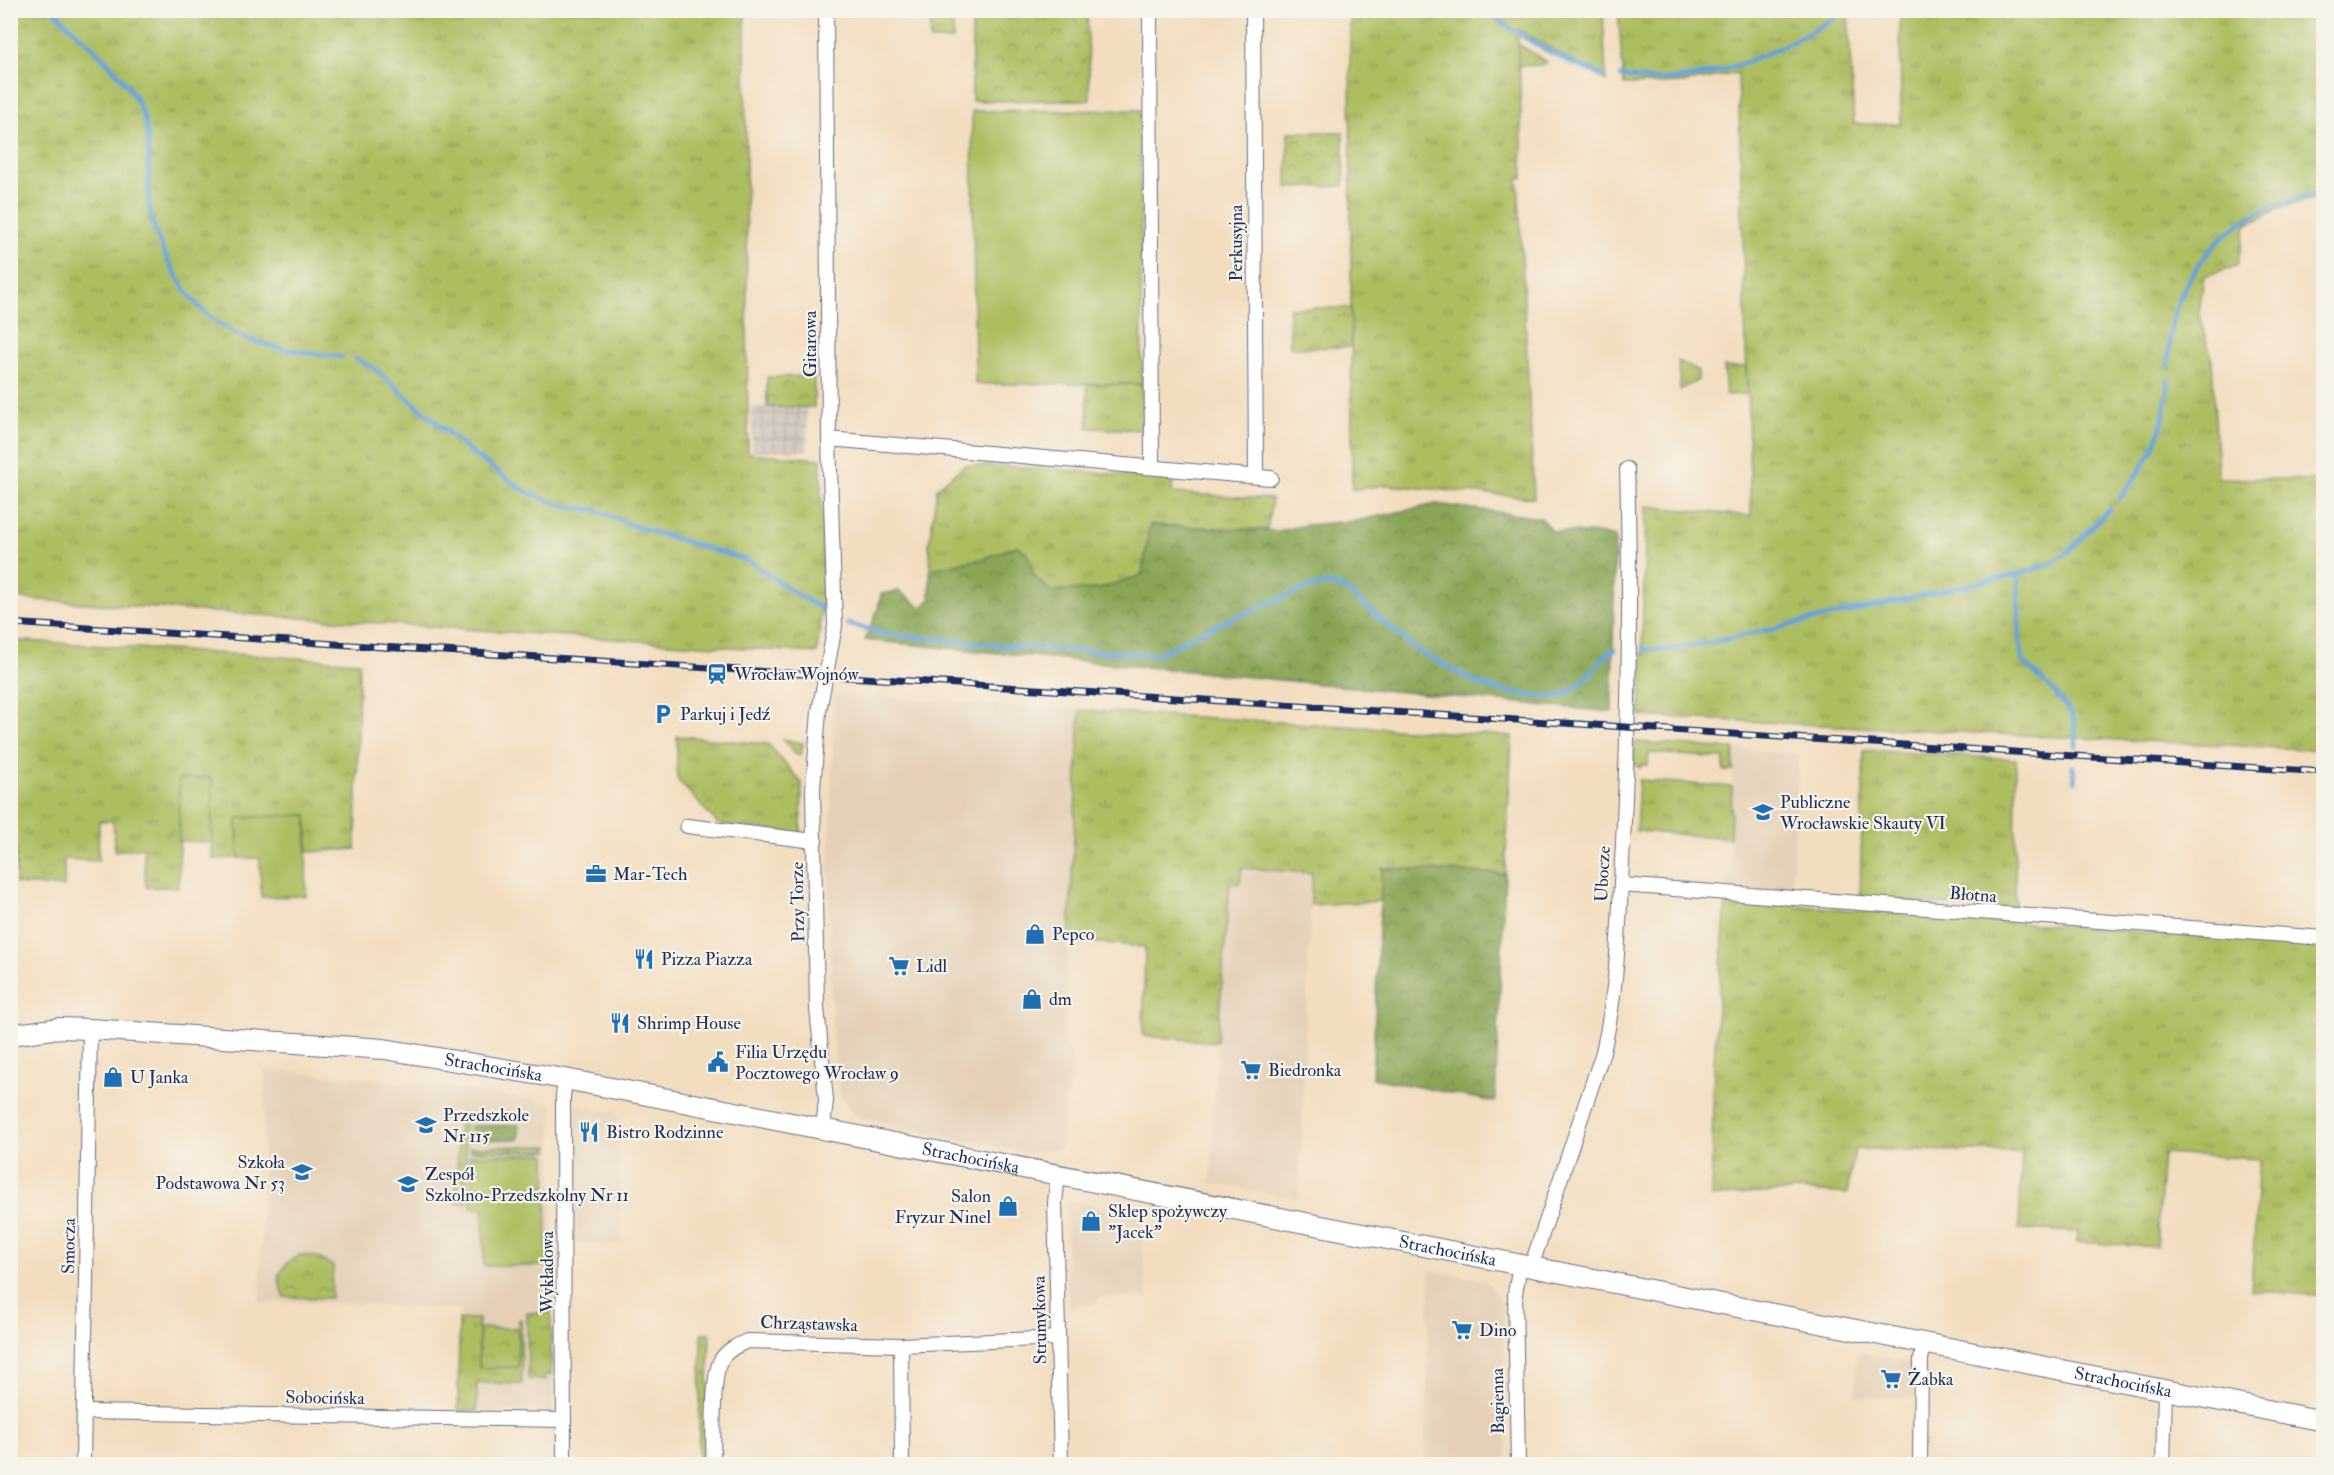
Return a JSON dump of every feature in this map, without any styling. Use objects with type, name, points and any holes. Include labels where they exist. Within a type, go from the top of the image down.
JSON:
[{"type":"main road","name":"Strachocińska","points":[[10,1035],[60,1028],[90,1029],[384,1049],[565,1079],[2324,1421]]},
{"type":"street","name":"Gitarowa","points":[[826,10],[829,440],[835,626],[826,676]]},
{"type":"street","points":[[1150,10],[1152,466]]},
{"type":"street","name":"Perkusyjna","points":[[1253,10],[1256,476]]},
{"type":"street","points":[[829,440],[1271,478]]},
{"type":"street","name":"Ubocze","points":[[1525,1266],[1603,1052],[1609,1029],[1616,972],[1629,714],[1627,469]]},
{"type":"street","name":"Przy Torze","points":[[823,1129],[826,1100],[816,1008],[813,789],[816,734],[826,676]]},
{"type":"street","points":[[687,826],[815,841]]},
{"type":"street","name":"Błotna","points":[[1621,885],[2324,938]]},
{"type":"street","name":"Smocza","points":[[84,1464],[90,1029]]},
{"type":"street","name":"Wykładowa","points":[[564,1464],[563,1097],[565,1079]]},
{"type":"street","name":"Strumykowa","points":[[1058,1175],[1055,1202],[1061,1464]]},
{"type":"street","name":"Bagienna","points":[[1518,1464],[1515,1294],[1525,1266]]},
{"type":"street","name":"Chrząstawska","points":[[713,1464],[715,1381],[719,1362],[730,1349],[747,1341],[901,1345],[1058,1338]]},
{"type":"street","points":[[1920,1464],[1921,1360],[1924,1343]]},
{"type":"street","points":[[901,1345],[902,1464]]},
{"type":"street","points":[[2163,1464],[2165,1391]]},
{"type":"street","name":"Sobocińska","points":[[85,1412],[564,1420]]},
{"type":"shaded area","points":[[752,407],[807,407],[807,450],[752,451]]},
{"type":"shaded area","points":[[834,695],[1080,710],[1063,1045],[1072,1056],[1060,1150],[1025,1152],[856,1116],[840,1096],[832,1032],[829,876]]},
{"type":"shaded area","name":"Publiczne Wrocławskie Skauty VI","points":[[1734,749],[1799,754],[1791,892],[1728,888]]},
{"type":"shaded area","points":[[1242,868],[1312,873],[1299,1199],[1211,1183],[1217,1041],[1230,884]]},
{"type":"shaded area","name":"Zespół Szkolno-Przedszkolny Nr 11","points":[[265,1069],[438,1086],[552,1103],[553,1412],[458,1411],[459,1310],[331,1303],[260,1303]]},
{"type":"shaded area","points":[[575,1105],[617,1113],[621,1244],[576,1244]]},
{"type":"shaded area","points":[[1066,1200],[1140,1214],[1147,1297],[1103,1297],[1090,1305],[1069,1305]]},
{"type":"shaded area","points":[[1430,1270],[1487,1281],[1503,1305],[1507,1464],[1425,1464]]},
{"type":"shaded area","points":[[1857,1352],[1914,1363],[1914,1398],[1855,1397]]},
{"type":"green space","points":[[1731,10],[1739,15],[1769,10],[1855,11],[1848,14],[1854,124],[1901,124],[1900,11],[2323,11],[2323,196],[2280,208],[2246,225],[2237,266],[2204,276],[2199,315],[2212,360],[2218,478],[2323,480],[2323,750],[1640,716],[1646,506],[1751,516],[1738,73],[1682,83],[1624,85],[1618,11]]},
{"type":"green space","points":[[10,11],[745,11],[748,453],[821,459],[823,598],[817,653],[11,598]]},
{"type":"green space","points":[[972,11],[1087,11],[1090,100],[972,101]]},
{"type":"green space","points":[[1350,11],[1603,11],[1606,81],[1518,29],[1523,178],[1518,178],[1534,498],[1385,485],[1352,490]]},
{"type":"green space","points":[[930,18],[953,18],[953,40],[930,40]]},
{"type":"green space","points":[[1518,44],[1547,62],[1543,65],[1518,66]]},
{"type":"green space","points":[[1140,110],[1142,384],[975,384],[972,111]]},
{"type":"green space","points":[[1288,132],[1343,132],[1344,186],[1287,188]]},
{"type":"green space","points":[[1289,308],[1351,308],[1351,347],[1290,348]]},
{"type":"green space","points":[[1678,361],[1698,371],[1698,380],[1680,390]]},
{"type":"green space","points":[[1724,367],[1746,367],[1747,394],[1726,395]]},
{"type":"green space","points":[[814,376],[814,407],[767,407],[767,377]]},
{"type":"green space","points":[[1142,384],[1142,430],[1088,428],[1087,385]]},
{"type":"green space","points":[[965,465],[1040,468],[1173,479],[1172,493],[1272,499],[1267,530],[1150,525],[1142,575],[1099,589],[1051,591],[1035,577],[1027,553],[1017,546],[982,559],[931,569],[929,544],[937,488]]},
{"type":"green space","points":[[1436,504],[1541,518],[1552,531],[1603,534],[1615,537],[1612,712],[865,640],[878,609],[881,594],[899,591],[921,607],[930,600],[930,569],[982,559],[1017,546],[1027,553],[1035,577],[1051,591],[1099,589],[1142,575],[1150,525],[1277,531],[1307,525],[1356,521]]},
{"type":"green space","points":[[10,640],[359,662],[356,849],[308,852],[307,815],[237,818],[239,858],[212,859],[212,778],[180,779],[179,887],[146,887],[143,847],[115,851],[113,821],[99,821],[98,861],[64,859],[64,887],[16,884],[16,843],[10,843]]},
{"type":"green space","points":[[1080,710],[1512,736],[1505,874],[1383,868],[1381,901],[1311,905],[1312,873],[1242,868],[1240,883],[1230,884],[1217,1042],[1143,1036],[1145,947],[1069,940]]},
{"type":"green space","points":[[677,736],[768,744],[802,783],[801,834],[718,824],[677,779]]},
{"type":"green space","points":[[782,739],[803,743],[801,755],[796,754]]},
{"type":"green space","points":[[1635,742],[1734,749],[1733,771],[1724,771],[1724,758],[1649,753],[1648,765],[1641,765],[1640,768],[1633,763]]},
{"type":"green space","points":[[1864,750],[2016,759],[2015,910],[1860,898]]},
{"type":"green space","points":[[212,778],[212,842],[179,841],[179,779]]},
{"type":"green space","points":[[1639,780],[1732,787],[1730,838],[1636,831]]},
{"type":"green space","points":[[307,815],[306,896],[261,897],[260,858],[239,858],[237,818]]},
{"type":"green space","points":[[1382,868],[1505,874],[1495,1102],[1372,1078]]},
{"type":"green space","points":[[1726,900],[2323,946],[2323,1296],[2251,1290],[2259,1159],[2163,1153],[2156,1247],[2077,1242],[2078,1232],[2019,1229],[2022,1152],[1855,1149],[1847,1194],[1799,1190],[1711,1197],[1714,1061]]},
{"type":"green space","points":[[459,1125],[465,1125],[467,1203],[456,1203]]},
{"type":"green space","points":[[519,1125],[519,1139],[470,1140],[470,1126]]},
{"type":"green space","points":[[549,1146],[549,1151],[470,1151],[470,1147]]},
{"type":"green space","points":[[546,1154],[547,1266],[484,1266],[483,1208],[471,1208],[470,1155]]},
{"type":"green space","points":[[300,1255],[316,1257],[333,1266],[331,1298],[284,1297],[278,1276],[287,1263]]},
{"type":"green space","points":[[547,1304],[551,1304],[551,1375],[546,1375],[546,1380],[528,1379],[527,1313],[547,1313]]},
{"type":"green space","points":[[459,1319],[479,1319],[479,1367],[518,1367],[518,1320],[521,1319],[522,1384],[477,1383],[477,1411],[458,1411]]},
{"type":"green space","points":[[479,1328],[518,1328],[518,1367],[479,1368]]},
{"type":"green space","points":[[702,1333],[710,1333],[705,1464],[698,1464]]},
{"type":"waterway","points":[[1483,10],[1541,47],[1571,63],[1603,75]]},
{"type":"waterway","points":[[55,12],[109,64],[136,99],[142,112],[148,140],[151,218],[164,253],[186,291],[203,311],[222,326],[242,337],[288,350],[342,357]]},
{"type":"waterway","points":[[1621,76],[1649,80],[1678,79],[1736,66],[1791,42],[1840,14]]},
{"type":"waterway","points":[[2168,366],[2170,335],[2176,308],[2191,277],[2211,249],[2237,225],[2260,211],[2286,201],[2323,192]]},
{"type":"waterway","points":[[356,359],[374,368],[475,456],[525,491],[563,506],[595,510],[634,526],[749,561],[824,610]]},
{"type":"waterway","points":[[2119,499],[2155,444],[2164,415],[2168,380]]},
{"type":"waterway","points":[[1643,649],[1667,650],[1718,641],[2018,574],[2051,564],[2069,551],[2110,508]]},
{"type":"waterway","points":[[2018,574],[2019,637],[2023,662],[2053,690],[2072,715],[2075,724],[2076,746]]},
{"type":"waterway","points":[[848,624],[887,634],[1008,646],[1156,655],[1205,630],[1303,589],[1328,584],[1345,589],[1417,650],[1481,685],[1511,693],[1542,697],[1567,693],[1579,685],[1607,654],[1615,650]]},
{"type":"waterway","points":[[2073,767],[2075,781]]},
{"type":"railway","points":[[10,623],[2324,772]]},
{"type":"place","name":"Wrocław Wojnów","points":[[717,674]]},
{"type":"place","name":"Parkuj i Jedź","points":[[663,714]]},
{"type":"place","name":"Publiczne Wrocławskie Skauty VI","points":[[1763,812]]},
{"type":"place","name":"Mar-Tech","points":[[596,874]]},
{"type":"place","name":"Pepco","points":[[1035,934]]},
{"type":"place","name":"Pizza Piazza","points":[[644,959]]},
{"type":"place","name":"Lidl","points":[[899,966]]},
{"type":"place","name":"dm","points":[[1032,999]]},
{"type":"place","name":"Shrimp House","points":[[620,1023]]},
{"type":"place","name":"Filia Urzędu Pocztowego Wrocław 9","points":[[718,1062]]},
{"type":"place","name":"Biedronka","points":[[1251,1070]]},
{"type":"place","name":"U Janka","points":[[113,1077]]},
{"type":"place","name":"Przedszkole Nr 115","points":[[426,1125]]},
{"type":"place","name":"Bistro Rodzinne","points":[[589,1132]]},
{"type":"place","name":"Szkoła Podstawowa Nr 53","points":[[302,1172]]},
{"type":"place","name":"Zespół Szkolno-Przedszkolny Nr 11","points":[[408,1184]]},
{"type":"place","name":"Salon Fryzur Ninel","points":[[1008,1206]]},
{"type":"place","name":"Sklep spożywczy \"Jacek\"","points":[[1091,1221]]},
{"type":"place","name":"Dino","points":[[1462,1330]]},
{"type":"place","name":"Żabka","points":[[1891,1379]]}]
